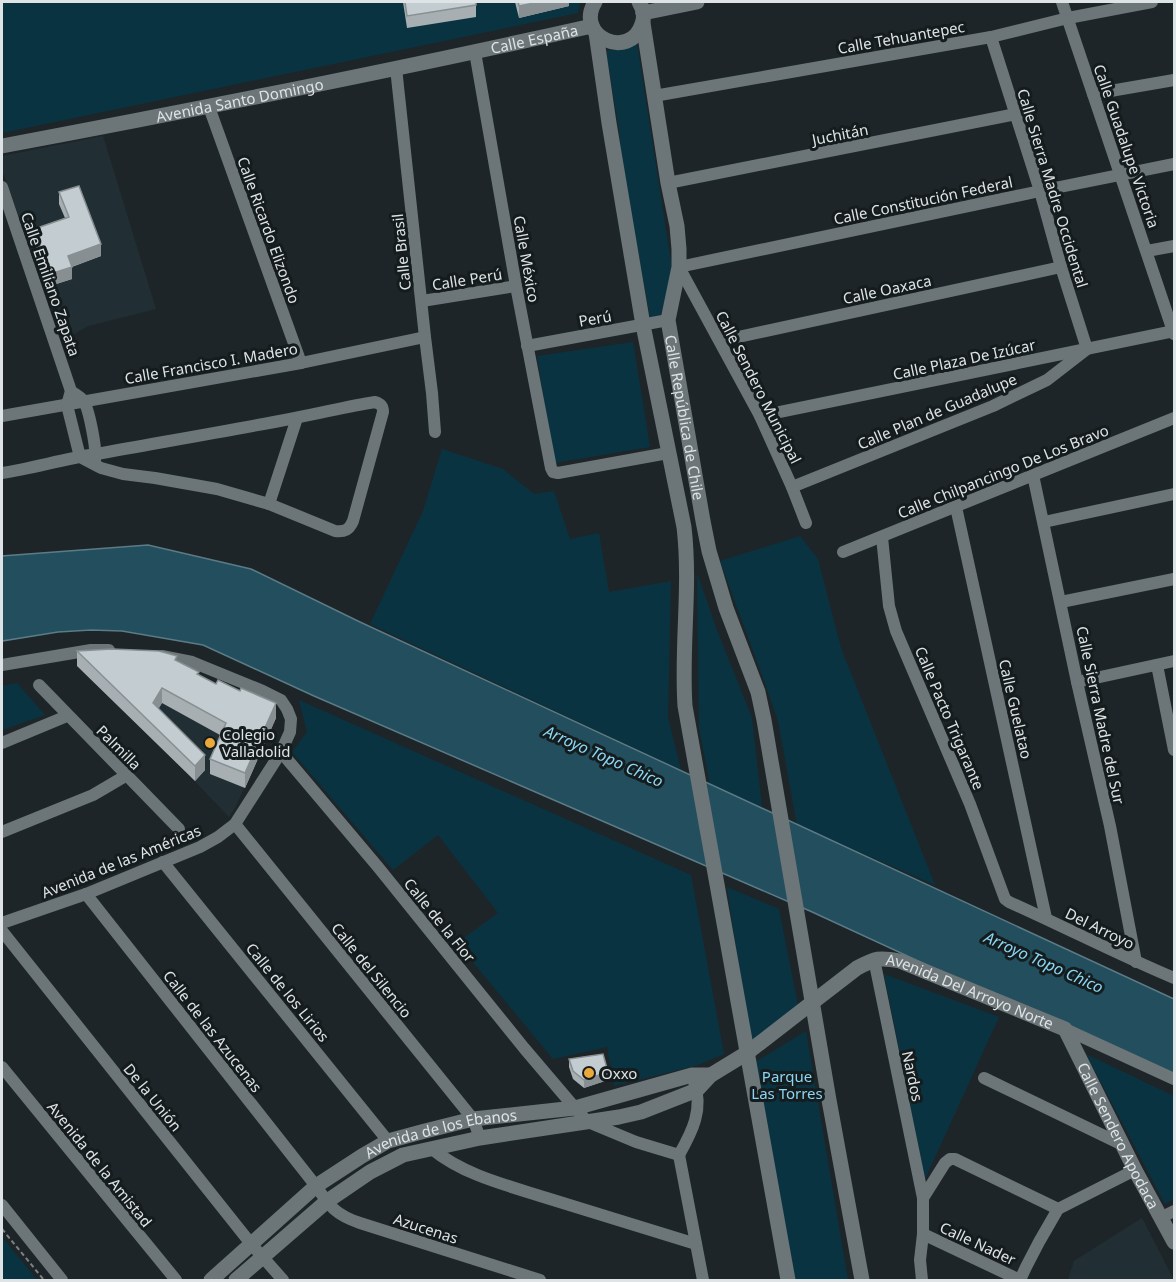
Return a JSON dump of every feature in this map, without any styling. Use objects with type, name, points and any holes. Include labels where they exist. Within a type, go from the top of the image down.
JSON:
[{"type":"street","name":"Calle República de Chile","points":[[595,2],[591,11],[609,123],[643,324],[687,549],[685,706],[788,1281]]},
{"type":"street","points":[[594,30],[609,42],[626,41],[639,31],[641,9],[697,2]]},
{"type":"street","name":"Calle Guadalupe Victoria","points":[[1062,2],[1174,332]]},
{"type":"street","name":"Calle Tehuantepec","points":[[654,96],[991,37],[1068,18],[1152,2]]},
{"type":"street","name":"Calle República de Chile","points":[[641,9],[679,249],[679,267],[668,320],[709,551],[726,608],[758,692],[862,1281]]},
{"type":"street","name":"Calle España","points":[[475,52],[594,30]]},
{"type":"street","name":"Calle Sierra Madre Occidental","points":[[991,37],[1087,349]]},
{"type":"street","name":"Avenida Santo Domingo","points":[[2,146],[209,107],[475,52]]},
{"type":"street","name":"Calle México","points":[[475,52],[527,346],[552,471],[558,473],[668,453]]},
{"type":"street","name":"Calle Brasil","points":[[396,68],[435,432]]},
{"type":"street","points":[[1093,94],[1174,80]]},
{"type":"street","name":"Calle Ricardo Elizondo","points":[[209,107],[301,363]]},
{"type":"street","name":"Juchitán","points":[[668,183],[1016,114]]},
{"type":"street","name":"Calle Constitución Federal","points":[[679,267],[1174,164]]},
{"type":"street","name":"Calle Emiliano Zapata","points":[[2,187],[71,391]]},
{"type":"street","points":[[1147,251],[1174,246]]},
{"type":"street","name":"Calle Sendero Municipal","points":[[679,267],[760,416],[806,523]]},
{"type":"street","name":"Calle Oaxaca","points":[[720,341],[1061,267]]},
{"type":"street","name":"Calle Perú","points":[[422,301],[516,286]]},
{"type":"street","name":"Perú","points":[[527,346],[668,320]]},
{"type":"street","name":"Calle Plaza De Izúcar","points":[[760,416],[1174,332]]},
{"type":"street","name":"Calle Francisco I. Madero","points":[[2,416],[301,363],[425,337]]},
{"type":"street","name":"Calle Plan de Guadalupe","points":[[792,487],[993,406],[1047,380],[1087,349]]},
{"type":"street","points":[[2,472],[80,457],[95,459],[140,447],[375,402],[383,408],[353,521],[347,530],[343,531],[335,531],[269,504],[217,489],[109,471],[95,459],[92,430],[84,401],[71,391],[67,405],[80,457]]},
{"type":"street","points":[[269,504],[297,418]]},
{"type":"street","name":"Calle Chilpancingo De Los Bravo","points":[[843,552],[1174,418]]},
{"type":"street","name":"Calle Sierra Madre del Sur","points":[[1034,475],[1110,826],[1136,962]]},
{"type":"street","points":[[1044,522],[1174,494]]},
{"type":"street","name":"Calle Guelatao","points":[[956,507],[1046,918]]},
{"type":"street","name":"Calle Pacto Trigarante","points":[[882,537],[889,606],[896,631],[970,804],[1005,898],[1013,904]]},
{"type":"street","points":[[1061,602],[1174,579]]},
{"type":"street","points":[[2,665],[91,650],[126,651]]},
{"type":"street","points":[[148,653],[192,662],[281,700],[291,719],[290,732],[281,752]]},
{"type":"street","points":[[1077,682],[1174,661]]},
{"type":"street","points":[[1157,665],[1174,750]]},
{"type":"street","name":"Palmilla","points":[[39,685],[179,829]]},
{"type":"street","points":[[2,744],[67,716]]},
{"type":"street","name":"Avenida de las Américas","points":[[2,923],[86,894],[218,837],[235,824],[281,752]]},
{"type":"street","name":"Calle de la Flor","points":[[281,752],[378,867],[574,1108]]},
{"type":"street","points":[[2,832],[93,795],[127,775]]},
{"type":"street","name":"Calle del Silencio","points":[[235,824],[473,1119],[480,1138]]},
{"type":"street","name":"Calle de los Lirios","points":[[163,862],[388,1141]]},
{"type":"street","name":"Calle de las Azucenas","points":[[86,894],[316,1186]]},
{"type":"street","name":"Del Arroyo","points":[[1013,904],[1174,978]]},
{"type":"street","name":"De la Unión","points":[[2,931],[283,1281]]},
{"type":"street","points":[[236,1281],[257,1251],[370,1172],[403,1155],[480,1138],[641,1112],[747,1053],[857,968],[874,959]]},
{"type":"street","name":"Avenida Del Arroyo Norte","points":[[874,959],[900,961],[1065,1029]]},
{"type":"street","name":"Nardos","points":[[874,959],[923,1198],[920,1260],[922,1281]]},
{"type":"street","points":[[1065,1029],[1174,1079]]},
{"type":"street","name":"Calle Sendero Apodaca","points":[[1065,1029],[1135,1170],[1168,1214],[1174,1242]]},
{"type":"street","name":"Avenida de la Amistad","points":[[2,1067],[176,1281]]},
{"type":"street","points":[[984,1078],[1123,1145]]},
{"type":"street","points":[[694,1083],[698,1098],[697,1114],[679,1155],[703,1281]]},
{"type":"street","name":"Avenida de los Ebanos","points":[[211,1281],[257,1251],[316,1186],[388,1141],[473,1119],[574,1108],[694,1083]]},
{"type":"street","points":[[574,1108],[588,1122],[636,1142],[679,1155]]},
{"type":"street","points":[[432,1149],[451,1163],[470,1172],[696,1244]]},
{"type":"street","points":[[923,1198],[945,1163],[955,1160],[1058,1209]]},
{"type":"street","points":[[1020,1280],[1058,1209],[1135,1170]]},
{"type":"street","name":"Azucenas","points":[[316,1186],[326,1202],[339,1215],[347,1219],[540,1281]]},
{"type":"street","points":[[2,1205],[62,1281]]},
{"type":"street","name":"Calle Nader","points":[[923,1234],[1020,1280]]},
{"type":"path","points":[[2,1229],[44,1281]]},
{"type":"shaded area","points":[[103,136],[156,309],[88,326],[64,340],[2,170],[2,156]]},
{"type":"shaded area","name":"Colegio Valladolid","points":[[81,669],[272,709],[276,718],[229,817],[183,769]]},
{"type":"shaded area","points":[[1142,1218],[1174,1280],[1068,1280],[1074,1261]]},
{"type":"green space","points":[[2,2],[580,2],[578,13],[2,133]]},
{"type":"green space","points":[[637,43],[673,275],[660,317],[650,317],[622,165],[619,130],[606,51]]},
{"type":"green space","points":[[633,342],[650,447],[554,463],[537,356]]},
{"type":"green space","points":[[442,449],[503,469],[534,494],[554,491],[570,539],[599,533],[609,592],[671,581],[668,717],[681,770],[370,624],[423,511]]},
{"type":"green space","points":[[800,536],[818,559],[841,648],[935,885],[797,825],[778,721],[720,561]]},
{"type":"green space","points":[[697,573],[752,718],[762,808],[711,789],[699,728]]},
{"type":"green space","points":[[17,683],[45,715],[2,730],[2,686]]},
{"type":"green space","points":[[299,700],[691,875],[724,1054],[698,1065],[614,1086],[607,1047],[553,1059],[457,943],[498,913],[438,835],[393,870],[292,752],[307,732]]},
{"type":"green space","points":[[727,887],[779,909],[798,1005],[750,1042]]},
{"type":"green space","points":[[884,974],[999,1017],[925,1179]]},
{"type":"green space","name":"Parque Las Torres","points":[[806,1031],[848,1280],[792,1280],[755,1062]]},
{"type":"green space","points":[[1086,1054],[1174,1096],[1174,1199],[1165,1204]]},
{"type":"green space","points":[[2,1237],[37,1280],[2,1280]]},
{"type":"water","name":"Arroyo Topo Chico","points":[[148,545],[251,569],[360,622],[1174,999],[1174,1079],[810,911],[314,696],[203,645],[122,631],[91,630],[58,632],[2,641],[2,556]]},
{"type":"building","points":[[405,2],[476,2],[476,5],[407,16]]},
{"type":"building","points":[[518,2],[539,2],[519,6]]},
{"type":"building","points":[[79,186],[101,244],[68,256],[72,267],[50,274],[34,229],[69,217],[59,192]]},
{"type":"building","points":[[112,649],[159,651],[177,656],[175,660],[216,684],[218,680],[240,691],[241,688],[276,703],[245,773],[210,759],[226,723],[162,688],[153,703],[205,755],[195,766],[77,651]]},
{"type":"building","points":[[603,1054],[608,1072],[584,1080],[573,1071],[569,1059]]},
{"type":"place","name":"Colegio Valladolid","points":[[210,743]]},
{"type":"place","name":"Oxxo","points":[[589,1073]]}]
